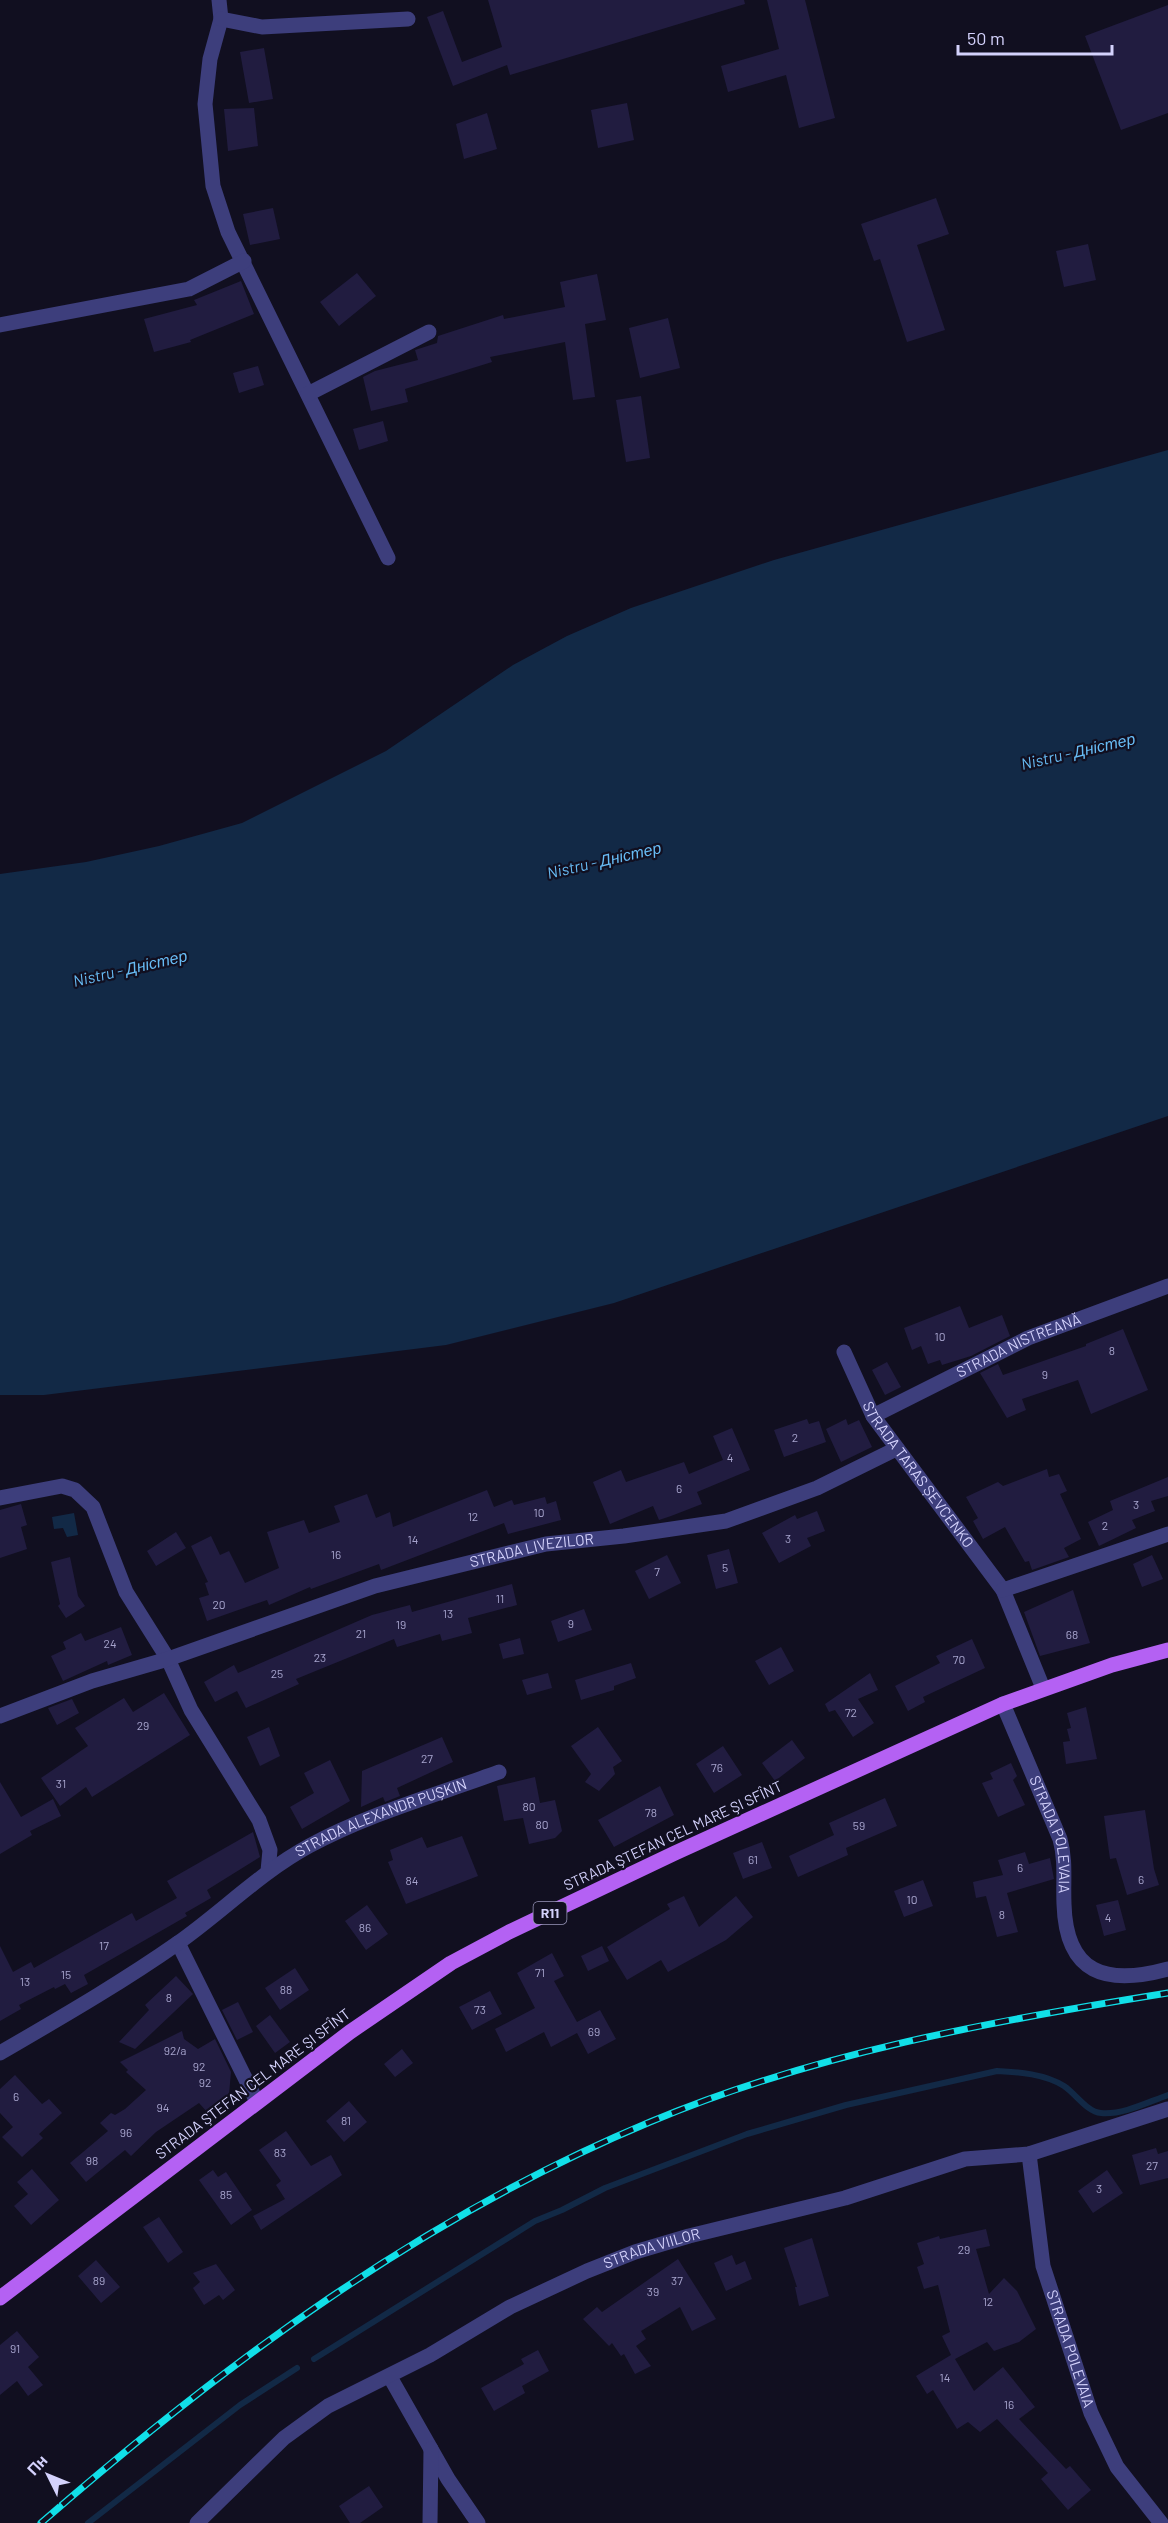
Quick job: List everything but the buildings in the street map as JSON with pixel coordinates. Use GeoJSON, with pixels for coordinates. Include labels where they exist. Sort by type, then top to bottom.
{"type":"FeatureCollection","features":[{"type":"Feature","properties":{"kind":"main road","name":"STRADA ŞTEFAN CEL MARE ŞI SFÎNT"},"geometry":{"type":"LineString","coordinates":[[0,2298],[257,2102],[407,1992],[451,1964],[509,1932],[675,1853],[1003,1704],[1043,1688],[1168,1650]]}},
{"type":"Feature","properties":{"kind":"street"},"geometry":{"type":"LineString","coordinates":[[219,0],[221,19],[210,59],[206,115],[213,186],[228,231],[388,558]]}},
{"type":"Feature","properties":{"kind":"street"},"geometry":{"type":"LineString","coordinates":[[221,19],[262,27],[408,19]]}},
{"type":"Feature","properties":{"kind":"street"},"geometry":{"type":"LineString","coordinates":[[0,325],[189,289],[244,261]]}},
{"type":"Feature","properties":{"kind":"street"},"geometry":{"type":"LineString","coordinates":[[308,394],[429,332]]}},
{"type":"Feature","properties":{"kind":"street","name":"STRADA NISTREANĂ"},"geometry":{"type":"LineString","coordinates":[[873,1416],[1028,1338],[1168,1286]]}},
{"type":"Feature","properties":{"kind":"street","name":"STRADA TARAS ȘEVCENKO"},"geometry":{"type":"LineString","coordinates":[[844,1352],[873,1416],[1003,1590],[1043,1688]]}},
{"type":"Feature","properties":{"kind":"street","name":"STRADA LIVEZILOR"},"geometry":{"type":"LineString","coordinates":[[0,1716],[92,1681],[168,1659],[375,1586],[546,1544],[624,1536],[726,1521],[817,1488],[896,1449]]}},
{"type":"Feature","properties":{"kind":"street"},"geometry":{"type":"LineString","coordinates":[[0,1498],[47,1487],[62,1486],[75,1490],[93,1507],[126,1592],[168,1659],[191,1710],[259,1820],[270,1850],[267,1871]]}},
{"type":"Feature","properties":{"kind":"street"},"geometry":{"type":"LineString","coordinates":[[1003,1590],[1168,1534]]}},
{"type":"Feature","properties":{"kind":"street","name":"STRADA POLEVAIA"},"geometry":{"type":"LineString","coordinates":[[1003,1704],[1060,1839],[1064,1855],[1065,1923],[1072,1947],[1084,1965],[1100,1973],[1130,1976],[1168,1969]]}},
{"type":"Feature","properties":{"kind":"street","name":"STRADA ALEXANDR PUȘKIN"},"geometry":{"type":"LineString","coordinates":[[0,2053],[67,2014],[178,1943],[267,1871],[310,1845],[390,1811],[499,1772]]}},
{"type":"Feature","properties":{"kind":"street"},"geometry":{"type":"LineString","coordinates":[[178,1943],[257,2102]]}},
{"type":"Feature","properties":{"kind":"street","name":"STRADA VIILOR"},"geometry":{"type":"LineString","coordinates":[[197,2523],[284,2438],[328,2406],[359,2388],[390,2377],[510,2307],[635,2252],[845,2198],[965,2159],[1029,2154],[1168,2109]]}},
{"type":"Feature","properties":{"kind":"street","name":"STRADA POLEVAIA"},"geometry":{"type":"LineString","coordinates":[[1029,2154],[1043,2266],[1084,2395],[1098,2430],[1117,2467],[1161,2523]]}},
{"type":"Feature","properties":{"kind":"street"},"geometry":{"type":"LineString","coordinates":[[390,2377],[431,2449],[478,2523]]}},
{"type":"Feature","properties":{"kind":"street"},"geometry":{"type":"LineString","coordinates":[[430,2523],[431,2449]]}},
{"type":"Feature","properties":{"kind":"water","name":"Nistru - Дністер"},"geometry":{"type":"Polygon","coordinates":[[[1168,450],[1168,1116],[614,1303],[446,1345],[44,1395],[0,1395],[0,874],[86,862],[159,846],[242,823],[386,751],[513,665],[567,636],[631,608],[774,560],[1168,450]]]}},
{"type":"Feature","properties":{"kind":"water"},"geometry":{"type":"Polygon","coordinates":[[[74,1513],[78,1535],[67,1537],[63,1528],[54,1529],[52,1517],[74,1513]]]}},
{"type":"Feature","properties":{"kind":"waterway"},"geometry":{"type":"LineString","coordinates":[[314,2359],[535,2221],[605,2188],[747,2134],[846,2105],[997,2071],[1040,2076],[1057,2082],[1086,2106],[1101,2113],[1127,2110],[1168,2095]]}},
{"type":"Feature","properties":{"kind":"waterway"},"geometry":{"type":"LineString","coordinates":[[88,2523],[240,2405],[297,2368]]}},
{"type":"Feature","properties":{"kind":"railway"},"geometry":{"type":"LineString","coordinates":[[41,2523],[182,2406],[330,2298],[407,2248],[485,2202],[566,2160],[650,2122],[712,2098],[840,2058],[970,2028],[1168,1993]]}}]}
